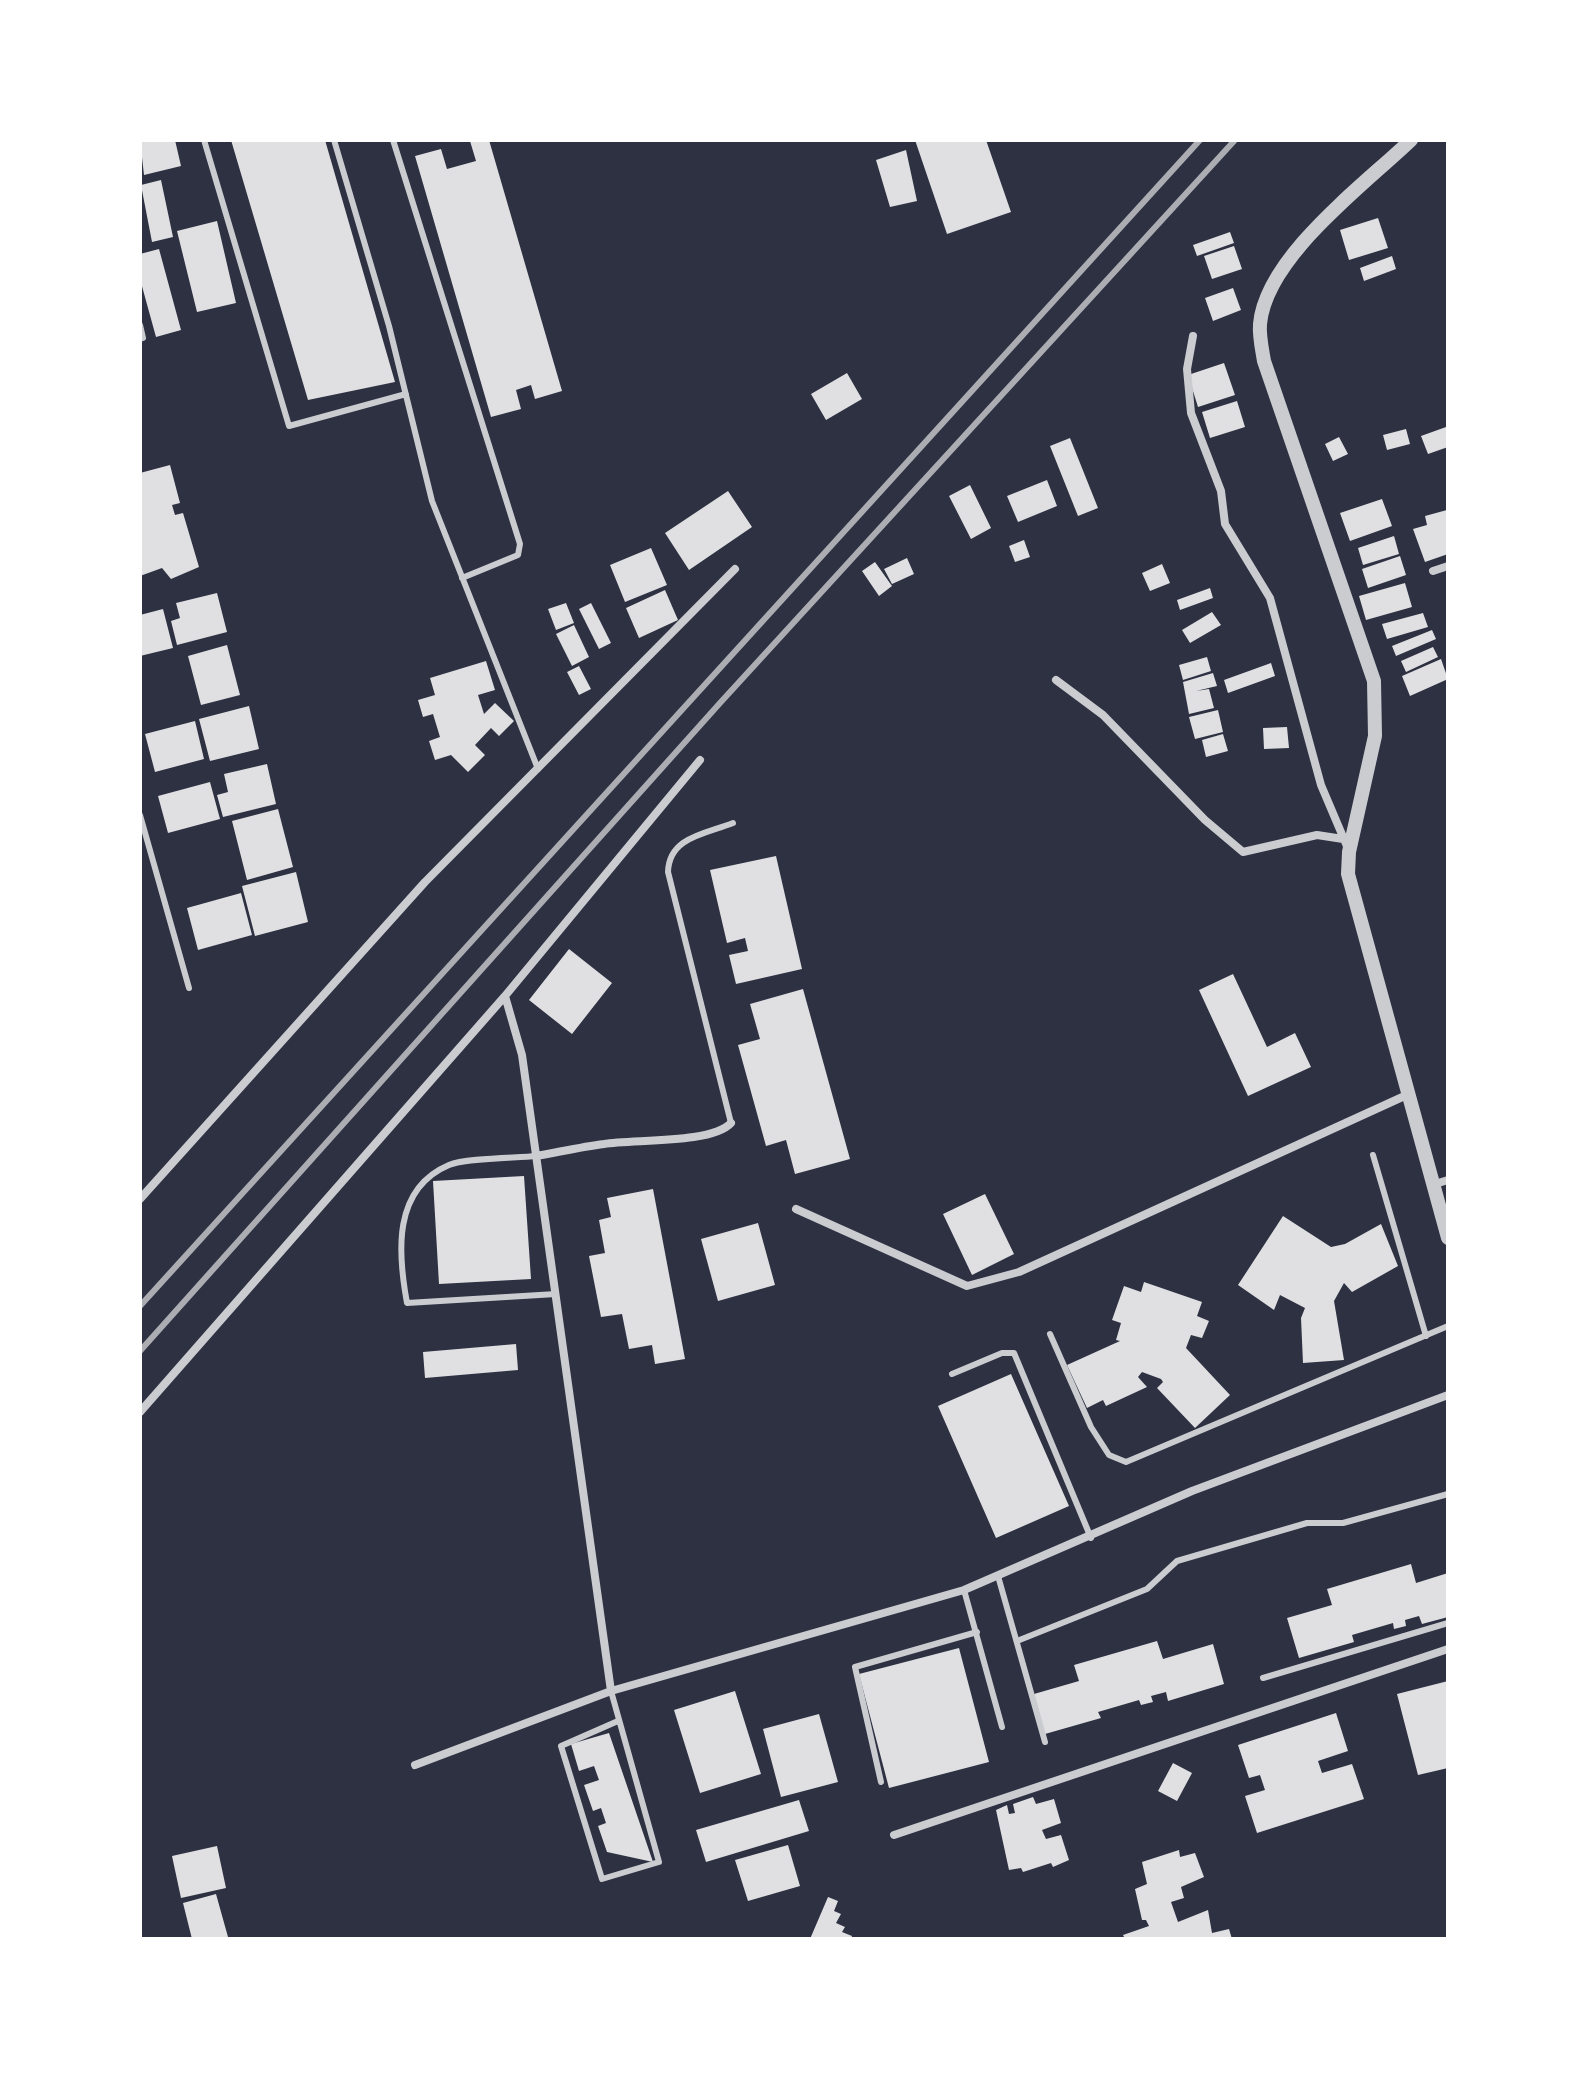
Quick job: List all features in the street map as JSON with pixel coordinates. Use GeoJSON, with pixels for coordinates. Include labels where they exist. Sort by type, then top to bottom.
{"type":"FeatureCollection","features":[{"type":"Feature","properties":{"kind":"street"},"geometry":{"type":"LineString","coordinates":[[1346,845],[1375,736],[1374,681],[1264,361],[1260,324],[1271,284],[1294,251],[1411,140]]}},
{"type":"Feature","properties":{"kind":"street"},"geometry":{"type":"LineString","coordinates":[[1193,336],[1187,369],[1191,413],[1221,491],[1225,524],[1270,598],[1321,785],[1346,845],[1348,874],[1409,1094],[1442,1182],[1448,1238]]}},
{"type":"Feature","properties":{"kind":"street"},"geometry":{"type":"LineString","coordinates":[[1433,571],[1448,566]]}},
{"type":"Feature","properties":{"kind":"street"},"geometry":{"type":"LineString","coordinates":[[140,1199],[425,882],[735,569]]}},
{"type":"Feature","properties":{"kind":"street"},"geometry":{"type":"LineString","coordinates":[[1056,680],[1103,715],[1205,820],[1243,852],[1317,835],[1346,845]]}},
{"type":"Feature","properties":{"kind":"street"},"geometry":{"type":"LineString","coordinates":[[140,1412],[505,996],[700,760]]}},
{"type":"Feature","properties":{"kind":"street"},"geometry":{"type":"LineString","coordinates":[[505,996],[522,1055],[611,1691]]}},
{"type":"Feature","properties":{"kind":"street"},"geometry":{"type":"LineString","coordinates":[[796,1209],[967,1286],[979,1285],[1019,1272],[1409,1094]]}},
{"type":"Feature","properties":{"kind":"street"},"geometry":{"type":"LineString","coordinates":[[536,1156],[606,1143],[689,1137],[723,1129],[731,1123]]}},
{"type":"Feature","properties":{"kind":"street"},"geometry":{"type":"LineString","coordinates":[[415,1765],[611,1691],[964,1590],[1091,1538],[1192,1491],[1448,1395]]}},
{"type":"Feature","properties":{"kind":"street"},"geometry":{"type":"LineString","coordinates":[[894,1835],[1448,1649]]}},
{"type":"Feature","properties":{"kind":"lane"},"geometry":{"type":"LineString","coordinates":[[204,140],[289,426],[406,394]]}},
{"type":"Feature","properties":{"kind":"lane"},"geometry":{"type":"LineString","coordinates":[[334,140],[406,394],[432,501],[538,769]]}},
{"type":"Feature","properties":{"kind":"lane"},"geometry":{"type":"LineString","coordinates":[[393,140],[520,544],[518,555],[462,578]]}},
{"type":"Feature","properties":{"kind":"lane"},"geometry":{"type":"LineString","coordinates":[[140,325],[143,338],[140,339]]}},
{"type":"Feature","properties":{"kind":"lane"},"geometry":{"type":"LineString","coordinates":[[140,815],[189,988]]}},
{"type":"Feature","properties":{"kind":"lane"},"geometry":{"type":"LineString","coordinates":[[731,1123],[668,864],[669,856],[679,843],[733,823]]}},
{"type":"Feature","properties":{"kind":"lane"},"geometry":{"type":"LineString","coordinates":[[1373,1155],[1426,1336]]}},
{"type":"Feature","properties":{"kind":"lane"},"geometry":{"type":"LineString","coordinates":[[536,1156],[449,1165],[425,1183],[407,1208],[399,1237],[401,1271],[407,1303],[556,1294]]}},
{"type":"Feature","properties":{"kind":"lane"},"geometry":{"type":"LineString","coordinates":[[1050,1334],[1091,1427],[1109,1455],[1126,1462],[1448,1326]]}},
{"type":"Feature","properties":{"kind":"lane"},"geometry":{"type":"LineString","coordinates":[[952,1374],[1002,1353],[1014,1353],[1091,1538]]}},
{"type":"Feature","properties":{"kind":"lane"},"geometry":{"type":"LineString","coordinates":[[1017,1641],[1147,1589],[1177,1561],[1307,1523],[1343,1523],[1448,1494]]}},
{"type":"Feature","properties":{"kind":"lane"},"geometry":{"type":"LineString","coordinates":[[998,1576],[1045,1742]]}},
{"type":"Feature","properties":{"kind":"lane"},"geometry":{"type":"LineString","coordinates":[[964,1590],[1002,1727]]}},
{"type":"Feature","properties":{"kind":"lane"},"geometry":{"type":"LineString","coordinates":[[1263,1678],[1448,1623]]}},
{"type":"Feature","properties":{"kind":"lane"},"geometry":{"type":"LineString","coordinates":[[881,1782],[855,1667],[977,1632]]}},
{"type":"Feature","properties":{"kind":"lane"},"geometry":{"type":"LineString","coordinates":[[611,1691],[659,1862],[602,1879],[561,1746],[618,1721]]}},
{"type":"Feature","properties":{"kind":"building"},"geometry":{"type":"Polygon","coordinates":[[[140,140],[175,140],[181,166],[144,175],[140,140]]]}},
{"type":"Feature","properties":{"kind":"building"},"geometry":{"type":"Polygon","coordinates":[[[231,140],[325,140],[395,382],[308,400],[231,140]]]}},
{"type":"Feature","properties":{"kind":"building"},"geometry":{"type":"Polygon","coordinates":[[[489,140],[562,391],[535,399],[531,385],[516,390],[521,409],[491,417],[415,156],[441,149],[447,169],[476,161],[470,141],[489,140]]]}},
{"type":"Feature","properties":{"kind":"building"},"geometry":{"type":"Polygon","coordinates":[[[915,140],[986,140],[1011,212],[947,234],[915,140]]]}},
{"type":"Feature","properties":{"kind":"building"},"geometry":{"type":"Polygon","coordinates":[[[906,150],[917,201],[890,207],[876,160],[906,150]]]}},
{"type":"Feature","properties":{"kind":"building"},"geometry":{"type":"Polygon","coordinates":[[[161,180],[173,237],[152,242],[141,185],[161,180]]]}},
{"type":"Feature","properties":{"kind":"building"},"geometry":{"type":"Polygon","coordinates":[[[1378,218],[1388,248],[1349,260],[1340,230],[1378,218]]]}},
{"type":"Feature","properties":{"kind":"building"},"geometry":{"type":"Polygon","coordinates":[[[217,221],[236,303],[197,312],[177,231],[217,221]]]}},
{"type":"Feature","properties":{"kind":"building"},"geometry":{"type":"Polygon","coordinates":[[[1230,232],[1234,243],[1197,256],[1193,245],[1230,232]]]}},
{"type":"Feature","properties":{"kind":"building"},"geometry":{"type":"Polygon","coordinates":[[[1234,246],[1242,269],[1212,279],[1204,256],[1234,246]]]}},
{"type":"Feature","properties":{"kind":"building"},"geometry":{"type":"Polygon","coordinates":[[[159,249],[181,330],[156,337],[140,279],[140,254],[159,249]]]}},
{"type":"Feature","properties":{"kind":"building"},"geometry":{"type":"Polygon","coordinates":[[[1392,256],[1396,269],[1364,281],[1360,268],[1392,256]]]}},
{"type":"Feature","properties":{"kind":"building"},"geometry":{"type":"Polygon","coordinates":[[[1233,288],[1241,310],[1213,321],[1205,298],[1233,288]]]}},
{"type":"Feature","properties":{"kind":"building"},"geometry":{"type":"Polygon","coordinates":[[[1224,363],[1235,395],[1198,407],[1188,375],[1224,363]]]}},
{"type":"Feature","properties":{"kind":"building"},"geometry":{"type":"Polygon","coordinates":[[[847,373],[862,399],[826,420],[811,394],[847,373]]]}},
{"type":"Feature","properties":{"kind":"building"},"geometry":{"type":"Polygon","coordinates":[[[1237,401],[1245,427],[1210,438],[1202,412],[1237,401]]]}},
{"type":"Feature","properties":{"kind":"building"},"geometry":{"type":"Polygon","coordinates":[[[1446,427],[1448,447],[1428,454],[1421,436],[1446,427]]]}},
{"type":"Feature","properties":{"kind":"building"},"geometry":{"type":"Polygon","coordinates":[[[1406,429],[1410,444],[1387,450],[1383,435],[1406,429]]]}},
{"type":"Feature","properties":{"kind":"building"},"geometry":{"type":"Polygon","coordinates":[[[1339,437],[1348,454],[1333,461],[1325,444],[1339,437]]]}},
{"type":"Feature","properties":{"kind":"building"},"geometry":{"type":"Polygon","coordinates":[[[1070,438],[1098,508],[1078,516],[1050,446],[1070,438]]]}},
{"type":"Feature","properties":{"kind":"building"},"geometry":{"type":"Polygon","coordinates":[[[170,465],[180,503],[172,505],[175,515],[183,513],[199,567],[171,579],[162,568],[140,576],[140,473],[170,465]]]}},
{"type":"Feature","properties":{"kind":"building"},"geometry":{"type":"Polygon","coordinates":[[[1047,480],[1057,506],[1018,522],[1007,496],[1047,480]]]}},
{"type":"Feature","properties":{"kind":"building"},"geometry":{"type":"Polygon","coordinates":[[[970,485],[991,528],[971,539],[949,496],[970,485]]]}},
{"type":"Feature","properties":{"kind":"building"},"geometry":{"type":"Polygon","coordinates":[[[728,491],[752,527],[689,570],[665,533],[728,491]]]}},
{"type":"Feature","properties":{"kind":"building"},"geometry":{"type":"Polygon","coordinates":[[[1382,499],[1392,526],[1350,541],[1340,513],[1382,499]]]}},
{"type":"Feature","properties":{"kind":"building"},"geometry":{"type":"Polygon","coordinates":[[[1447,510],[1448,554],[1425,562],[1413,529],[1427,525],[1425,516],[1447,510]]]}},
{"type":"Feature","properties":{"kind":"building"},"geometry":{"type":"Polygon","coordinates":[[[1394,536],[1399,554],[1363,565],[1358,548],[1394,536]]]}},
{"type":"Feature","properties":{"kind":"building"},"geometry":{"type":"Polygon","coordinates":[[[1024,540],[1030,557],[1015,562],[1009,546],[1024,540]]]}},
{"type":"Feature","properties":{"kind":"building"},"geometry":{"type":"Polygon","coordinates":[[[651,548],[667,585],[625,602],[610,565],[651,548]]]}},
{"type":"Feature","properties":{"kind":"building"},"geometry":{"type":"Polygon","coordinates":[[[1400,556],[1406,575],[1368,588],[1362,569],[1400,556]]]}},
{"type":"Feature","properties":{"kind":"building"},"geometry":{"type":"Polygon","coordinates":[[[907,558],[914,574],[892,584],[884,569],[907,558]]]}},
{"type":"Feature","properties":{"kind":"building"},"geometry":{"type":"Polygon","coordinates":[[[875,562],[892,586],[879,596],[862,571],[875,562]]]}},
{"type":"Feature","properties":{"kind":"building"},"geometry":{"type":"Polygon","coordinates":[[[1162,564],[1170,583],[1150,591],[1142,573],[1162,564]]]}},
{"type":"Feature","properties":{"kind":"building"},"geometry":{"type":"Polygon","coordinates":[[[1405,583],[1412,607],[1366,620],[1359,596],[1405,583]]]}},
{"type":"Feature","properties":{"kind":"building"},"geometry":{"type":"Polygon","coordinates":[[[1210,588],[1213,598],[1180,610],[1177,600],[1210,588]]]}},
{"type":"Feature","properties":{"kind":"building"},"geometry":{"type":"Polygon","coordinates":[[[665,590],[678,620],[639,638],[626,608],[665,590]]]}},
{"type":"Feature","properties":{"kind":"building"},"geometry":{"type":"Polygon","coordinates":[[[217,593],[227,632],[177,645],[171,621],[180,618],[176,603],[217,593]]]}},
{"type":"Feature","properties":{"kind":"building"},"geometry":{"type":"Polygon","coordinates":[[[566,603],[574,623],[556,630],[548,609],[566,603]]]}},
{"type":"Feature","properties":{"kind":"building"},"geometry":{"type":"Polygon","coordinates":[[[591,603],[611,643],[599,649],[579,609],[591,603]]]}},
{"type":"Feature","properties":{"kind":"building"},"geometry":{"type":"Polygon","coordinates":[[[163,609],[173,648],[140,656],[140,615],[163,609]]]}},
{"type":"Feature","properties":{"kind":"building"},"geometry":{"type":"Polygon","coordinates":[[[1212,612],[1221,625],[1190,643],[1182,630],[1212,612]]]}},
{"type":"Feature","properties":{"kind":"building"},"geometry":{"type":"Polygon","coordinates":[[[1423,613],[1428,627],[1387,639],[1382,624],[1423,613]]]}},
{"type":"Feature","properties":{"kind":"building"},"geometry":{"type":"Polygon","coordinates":[[[574,625],[589,657],[572,666],[556,634],[574,625]]]}},
{"type":"Feature","properties":{"kind":"building"},"geometry":{"type":"Polygon","coordinates":[[[1432,630],[1436,639],[1396,656],[1392,646],[1432,630]]]}},
{"type":"Feature","properties":{"kind":"building"},"geometry":{"type":"Polygon","coordinates":[[[227,645],[240,695],[201,705],[188,656],[227,645]]]}},
{"type":"Feature","properties":{"kind":"building"},"geometry":{"type":"Polygon","coordinates":[[[1433,647],[1438,657],[1406,672],[1401,661],[1433,647]]]}},
{"type":"Feature","properties":{"kind":"building"},"geometry":{"type":"Polygon","coordinates":[[[1207,657],[1211,671],[1183,680],[1179,665],[1207,657]]]}},
{"type":"Feature","properties":{"kind":"building"},"geometry":{"type":"Polygon","coordinates":[[[1441,659],[1448,679],[1410,696],[1402,676],[1441,659]]]}},
{"type":"Feature","properties":{"kind":"building"},"geometry":{"type":"Polygon","coordinates":[[[486,661],[495,690],[478,695],[484,714],[495,703],[514,721],[499,736],[491,728],[475,745],[485,755],[468,772],[451,755],[435,760],[429,741],[440,737],[433,714],[423,717],[418,700],[435,695],[430,678],[486,661]]]}},
{"type":"Feature","properties":{"kind":"building"},"geometry":{"type":"Polygon","coordinates":[[[1271,663],[1275,676],[1228,693],[1224,680],[1271,663]]]}},
{"type":"Feature","properties":{"kind":"building"},"geometry":{"type":"Polygon","coordinates":[[[579,666],[591,689],[579,695],[567,672],[579,666]]]}},
{"type":"Feature","properties":{"kind":"building"},"geometry":{"type":"Polygon","coordinates":[[[1213,673],[1217,686],[1196,691],[1209,689],[1214,708],[1189,714],[1183,682],[1213,673]]]}},
{"type":"Feature","properties":{"kind":"building"},"geometry":{"type":"Polygon","coordinates":[[[249,706],[259,749],[210,761],[199,719],[249,706]]]}},
{"type":"Feature","properties":{"kind":"building"},"geometry":{"type":"Polygon","coordinates":[[[1218,710],[1223,732],[1195,739],[1189,717],[1218,710]]]}},
{"type":"Feature","properties":{"kind":"building"},"geometry":{"type":"Polygon","coordinates":[[[195,721],[204,759],[155,772],[145,734],[195,721]]]}},
{"type":"Feature","properties":{"kind":"building"},"geometry":{"type":"Polygon","coordinates":[[[1287,727],[1289,748],[1264,749],[1263,728],[1287,727]]]}},
{"type":"Feature","properties":{"kind":"building"},"geometry":{"type":"Polygon","coordinates":[[[1223,734],[1228,751],[1206,757],[1202,740],[1223,734]]]}},
{"type":"Feature","properties":{"kind":"building"},"geometry":{"type":"Polygon","coordinates":[[[267,764],[276,804],[223,817],[217,795],[228,792],[224,774],[267,764]]]}},
{"type":"Feature","properties":{"kind":"building"},"geometry":{"type":"Polygon","coordinates":[[[210,782],[220,819],[168,833],[158,796],[210,782]]]}},
{"type":"Feature","properties":{"kind":"building"},"geometry":{"type":"Polygon","coordinates":[[[278,809],[293,867],[247,880],[232,821],[278,809]]]}},
{"type":"Feature","properties":{"kind":"building"},"geometry":{"type":"Polygon","coordinates":[[[776,856],[802,969],[736,984],[729,955],[748,951],[745,938],[727,943],[710,870],[776,856]]]}},
{"type":"Feature","properties":{"kind":"building"},"geometry":{"type":"Polygon","coordinates":[[[296,872],[308,922],[255,936],[242,886],[296,872]]]}},
{"type":"Feature","properties":{"kind":"building"},"geometry":{"type":"Polygon","coordinates":[[[241,893],[252,935],[198,950],[187,908],[241,893]]]}},
{"type":"Feature","properties":{"kind":"building"},"geometry":{"type":"Polygon","coordinates":[[[569,949],[612,983],[572,1034],[529,1000],[569,949]]]}},
{"type":"Feature","properties":{"kind":"building"},"geometry":{"type":"Polygon","coordinates":[[[1233,974],[1267,1047],[1295,1033],[1311,1067],[1248,1096],[1199,990],[1233,974]]]}},
{"type":"Feature","properties":{"kind":"building"},"geometry":{"type":"Polygon","coordinates":[[[803,989],[850,1159],[795,1174],[786,1140],[766,1146],[738,1045],[760,1039],[750,1004],[803,989]]]}},
{"type":"Feature","properties":{"kind":"building"},"geometry":{"type":"Polygon","coordinates":[[[524,1176],[531,1279],[439,1284],[433,1181],[524,1176]]]}},
{"type":"Feature","properties":{"kind":"building"},"geometry":{"type":"Polygon","coordinates":[[[653,1189],[685,1359],[655,1364],[652,1345],[629,1349],[622,1314],[601,1317],[589,1256],[605,1253],[599,1220],[611,1217],[607,1198],[653,1189]]]}},
{"type":"Feature","properties":{"kind":"building"},"geometry":{"type":"Polygon","coordinates":[[[985,1194],[1014,1254],[972,1275],[943,1214],[985,1194]]]}},
{"type":"Feature","properties":{"kind":"building"},"geometry":{"type":"Polygon","coordinates":[[[1283,1216],[1331,1247],[1345,1244],[1381,1224],[1398,1266],[1352,1292],[1344,1283],[1334,1301],[1344,1360],[1303,1363],[1301,1318],[1305,1308],[1280,1295],[1274,1310],[1238,1285],[1283,1216]]]}},
{"type":"Feature","properties":{"kind":"building"},"geometry":{"type":"Polygon","coordinates":[[[758,1223],[775,1285],[718,1301],[701,1239],[758,1223]]]}},
{"type":"Feature","properties":{"kind":"building"},"geometry":{"type":"Polygon","coordinates":[[[1144,1282],[1202,1302],[1197,1316],[1209,1321],[1202,1338],[1191,1335],[1186,1348],[1230,1395],[1195,1428],[1157,1388],[1163,1382],[1161,1379],[1142,1372],[1138,1377],[1147,1387],[1106,1406],[1103,1400],[1087,1408],[1067,1365],[1120,1341],[1116,1340],[1121,1323],[1112,1320],[1124,1286],[1141,1292],[1144,1282]]]}},
{"type":"Feature","properties":{"kind":"building"},"geometry":{"type":"Polygon","coordinates":[[[516,1344],[518,1370],[425,1378],[423,1352],[516,1344]]]}},
{"type":"Feature","properties":{"kind":"building"},"geometry":{"type":"Polygon","coordinates":[[[1011,1374],[1069,1506],[996,1538],[938,1406],[1011,1374]]]}},
{"type":"Feature","properties":{"kind":"building"},"geometry":{"type":"Polygon","coordinates":[[[1411,1564],[1416,1583],[1448,1573],[1448,1617],[1422,1624],[1419,1616],[1405,1620],[1406,1626],[1394,1629],[1393,1623],[1352,1635],[1354,1642],[1299,1658],[1287,1618],[1332,1605],[1327,1589],[1411,1564]]]}},
{"type":"Feature","properties":{"kind":"building"},"geometry":{"type":"Polygon","coordinates":[[[1157,1641],[1163,1659],[1213,1644],[1224,1684],[1168,1701],[1166,1692],[1151,1696],[1153,1702],[1141,1705],[1139,1700],[1098,1712],[1101,1718],[1045,1734],[1034,1694],[1079,1681],[1074,1665],[1157,1641]]]}},
{"type":"Feature","properties":{"kind":"building"},"geometry":{"type":"Polygon","coordinates":[[[959,1648],[989,1762],[889,1788],[859,1674],[959,1648]]]}},
{"type":"Feature","properties":{"kind":"building"},"geometry":{"type":"Polygon","coordinates":[[[1448,1681],[1448,1768],[1418,1775],[1397,1694],[1448,1681]]]}},
{"type":"Feature","properties":{"kind":"building"},"geometry":{"type":"Polygon","coordinates":[[[735,1691],[761,1774],[700,1793],[674,1710],[735,1691]]]}},
{"type":"Feature","properties":{"kind":"building"},"geometry":{"type":"Polygon","coordinates":[[[1336,1713],[1348,1751],[1318,1761],[1322,1773],[1352,1764],[1364,1799],[1257,1833],[1245,1796],[1265,1790],[1260,1775],[1249,1778],[1238,1745],[1336,1713]]]}},
{"type":"Feature","properties":{"kind":"building"},"geometry":{"type":"Polygon","coordinates":[[[819,1714],[838,1782],[781,1797],[763,1729],[819,1714]]]}},
{"type":"Feature","properties":{"kind":"building"},"geometry":{"type":"Polygon","coordinates":[[[609,1733],[653,1862],[607,1852],[598,1826],[606,1823],[601,1808],[593,1811],[584,1785],[599,1780],[594,1766],[579,1771],[571,1744],[609,1733]]]}},
{"type":"Feature","properties":{"kind":"building"},"geometry":{"type":"Polygon","coordinates":[[[1173,1763],[1192,1773],[1177,1801],[1158,1791],[1173,1763]]]}},
{"type":"Feature","properties":{"kind":"building"},"geometry":{"type":"Polygon","coordinates":[[[1033,1797],[1036,1804],[1054,1799],[1061,1823],[1042,1830],[1046,1839],[1061,1835],[1069,1860],[1053,1867],[1051,1863],[1023,1872],[1021,1868],[1009,1870],[996,1810],[1007,1805],[1009,1814],[1015,1813],[1013,1804],[1033,1797]]]}},
{"type":"Feature","properties":{"kind":"building"},"geometry":{"type":"Polygon","coordinates":[[[799,1800],[809,1831],[706,1862],[696,1830],[799,1800]]]}},
{"type":"Feature","properties":{"kind":"building"},"geometry":{"type":"Polygon","coordinates":[[[788,1845],[800,1886],[748,1901],[735,1860],[788,1845]]]}},
{"type":"Feature","properties":{"kind":"building"},"geometry":{"type":"Polygon","coordinates":[[[217,1846],[226,1888],[181,1898],[172,1856],[217,1846]]]}},
{"type":"Feature","properties":{"kind":"building"},"geometry":{"type":"Polygon","coordinates":[[[1179,1850],[1180,1857],[1195,1853],[1204,1877],[1181,1887],[1184,1898],[1171,1902],[1178,1922],[1208,1910],[1212,1933],[1229,1929],[1232,1939],[1125,1939],[1123,1935],[1149,1926],[1146,1920],[1142,1920],[1135,1889],[1147,1884],[1142,1862],[1179,1850]]]}},
{"type":"Feature","properties":{"kind":"building"},"geometry":{"type":"Polygon","coordinates":[[[216,1894],[228,1937],[192,1939],[183,1903],[216,1894]]]}},
{"type":"Feature","properties":{"kind":"building"},"geometry":{"type":"Polygon","coordinates":[[[828,1897],[838,1901],[834,1911],[841,1914],[836,1923],[845,1927],[842,1932],[852,1936],[851,1939],[810,1939],[828,1897]]]}},
{"type":"Feature","properties":{"kind":"railway"},"geometry":{"type":"LineString","coordinates":[[140,1306],[1200,140]]}},
{"type":"Feature","properties":{"kind":"railway"},"geometry":{"type":"LineString","coordinates":[[140,1351],[720,703],[1235,140]]}}]}
